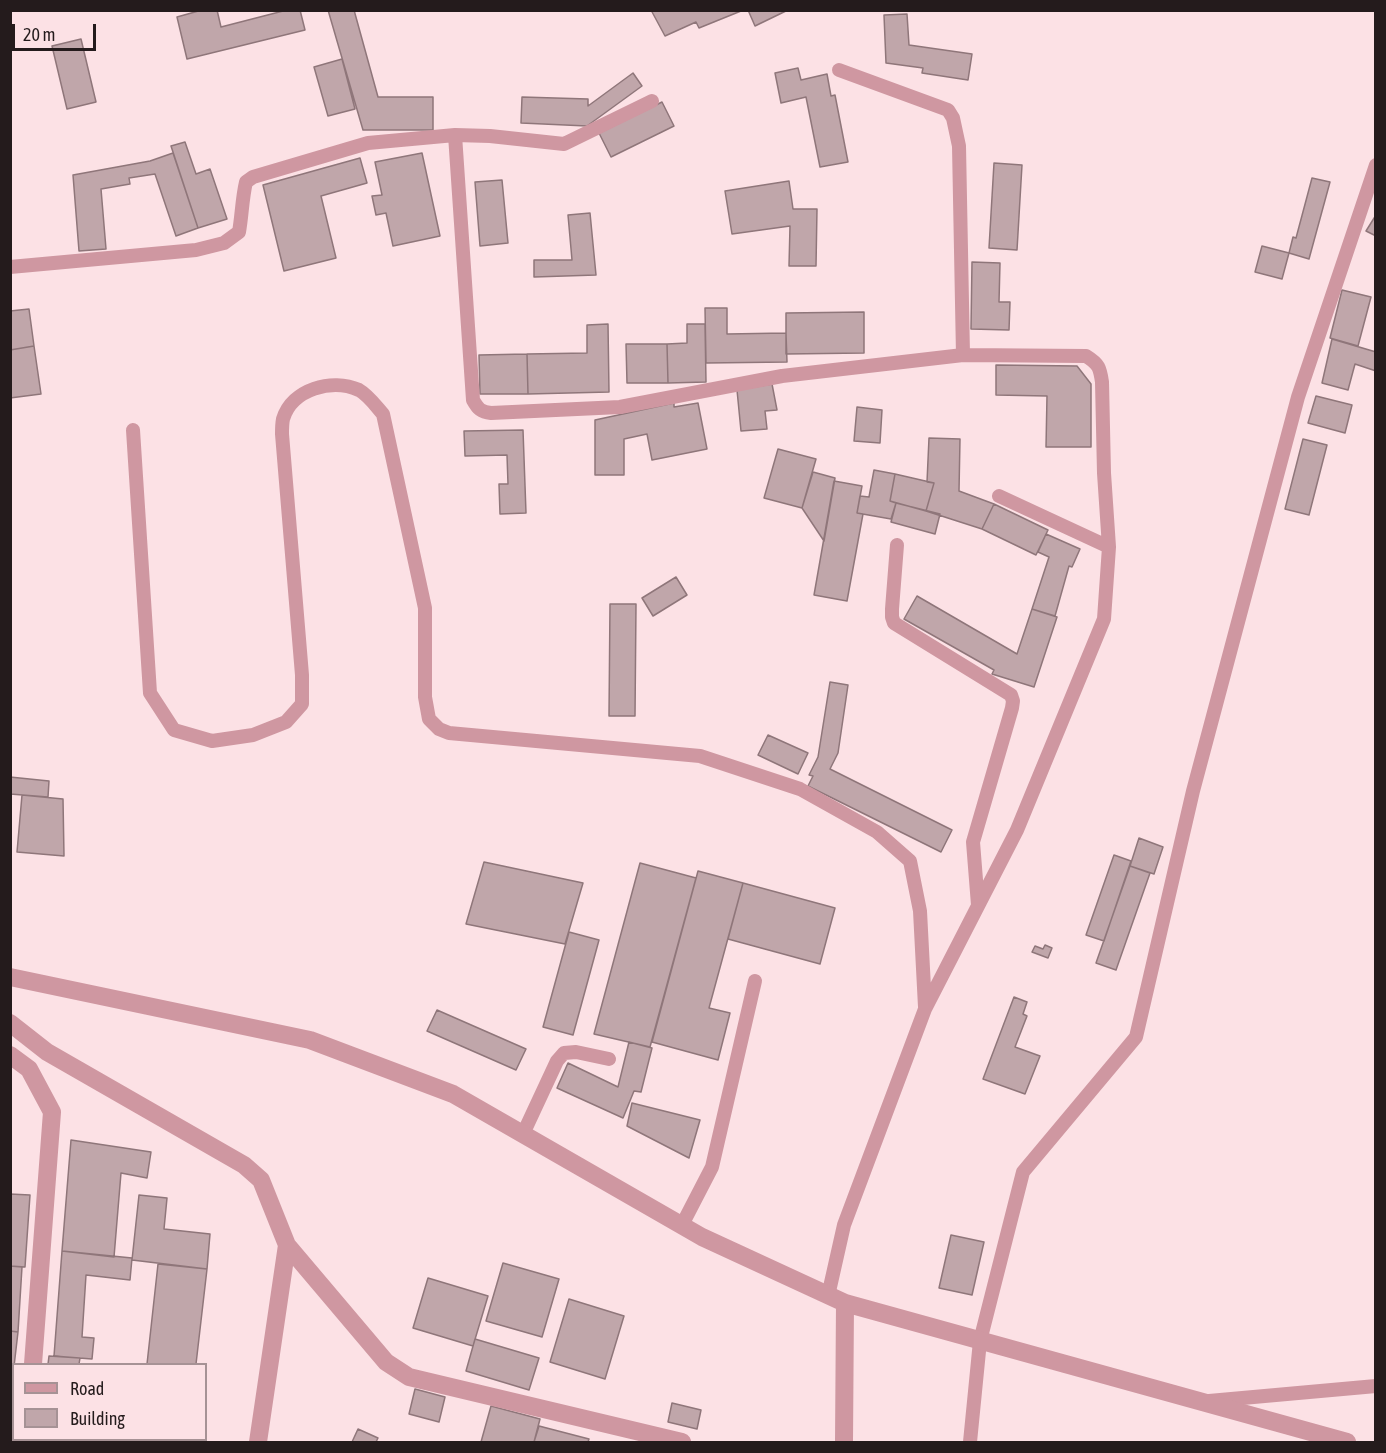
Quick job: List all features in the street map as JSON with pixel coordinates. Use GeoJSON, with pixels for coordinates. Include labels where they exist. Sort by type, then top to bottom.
{"type":"FeatureCollection","features":[{"type":"Feature","properties":{"kind":"street"},"geometry":{"type":"LineString","coordinates":[[10,977],[310,1040],[453,1094],[702,1237],[845,1304],[1347,1443]]}},
{"type":"Feature","properties":{"kind":"street"},"geometry":{"type":"LineString","coordinates":[[10,1023],[47,1052],[244,1165],[261,1180],[287,1245],[386,1362],[410,1377],[682,1443]]}},
{"type":"Feature","properties":{"kind":"street"},"geometry":{"type":"LineString","coordinates":[[10,1055],[29,1069],[52,1112],[33,1363]]}},
{"type":"Feature","properties":{"kind":"street"},"geometry":{"type":"LineString","coordinates":[[258,1443],[287,1245]]}},
{"type":"Feature","properties":{"kind":"street"},"geometry":{"type":"LineString","coordinates":[[844,1443],[845,1304]]}},
{"type":"Feature","properties":{"kind":"lane"},"geometry":{"type":"LineString","coordinates":[[839,70],[948,110],[953,118],[959,146],[963,355]]}},
{"type":"Feature","properties":{"kind":"lane"},"geometry":{"type":"LineString","coordinates":[[10,267],[196,250],[224,243],[239,232],[246,182],[253,177],[368,143],[455,135],[490,136],[564,144],[652,101]]}},
{"type":"Feature","properties":{"kind":"lane"},"geometry":{"type":"LineString","coordinates":[[455,135],[473,400],[482,412],[620,407],[782,376],[963,355],[1086,356],[1100,368],[1109,547],[1104,619],[1017,830],[925,1010],[844,1226],[828,1296]]}},
{"type":"Feature","properties":{"kind":"lane"},"geometry":{"type":"LineString","coordinates":[[970,1443],[980,1341],[1023,1173],[1136,1037],[1193,791],[1298,397],[1376,165]]}},
{"type":"Feature","properties":{"kind":"lane"},"geometry":{"type":"LineString","coordinates":[[134,430],[150,693],[174,730],[212,741],[254,735],[286,722],[302,704],[302,675],[282,434],[284,419],[292,403],[308,391],[327,385],[346,386],[362,391],[383,414],[425,608],[425,697],[429,719],[439,729],[449,733],[700,756],[800,789],[877,832],[910,861],[920,911],[925,1010]]}},
{"type":"Feature","properties":{"kind":"lane"},"geometry":{"type":"LineString","coordinates":[[999,496],[1109,547]]}},
{"type":"Feature","properties":{"kind":"lane"},"geometry":{"type":"LineString","coordinates":[[897,545],[892,609],[894,623],[1011,695],[1013,701],[973,842],[978,907]]}},
{"type":"Feature","properties":{"kind":"lane"},"geometry":{"type":"LineString","coordinates":[[682,1226],[712,1167],[755,981]]}},
{"type":"Feature","properties":{"kind":"lane"},"geometry":{"type":"LineString","coordinates":[[524,1134],[557,1060],[564,1053],[576,1052],[609,1059]]}},
{"type":"Feature","properties":{"kind":"lane"},"geometry":{"type":"LineString","coordinates":[[1201,1402],[1376,1386]]}},
{"type":"Feature","properties":{"kind":"building"},"geometry":{"type":"Polygon","coordinates":[[[202,10],[217,10],[221,27],[287,10],[300,10],[305,30],[187,59],[177,17],[202,10]]]}},
{"type":"Feature","properties":{"kind":"building"},"geometry":{"type":"Polygon","coordinates":[[[328,10],[354,10],[378,97],[433,97],[433,130],[363,130],[328,10]]]}},
{"type":"Feature","properties":{"kind":"building"},"geometry":{"type":"Polygon","coordinates":[[[651,10],[741,11],[699,28],[696,22],[665,36],[651,10]]]}},
{"type":"Feature","properties":{"kind":"building"},"geometry":{"type":"Polygon","coordinates":[[[748,10],[788,10],[755,26],[748,10]]]}},
{"type":"Feature","properties":{"kind":"building"},"geometry":{"type":"Polygon","coordinates":[[[907,14],[909,45],[972,54],[968,80],[922,73],[923,68],[886,63],[884,15],[907,14]]]}},
{"type":"Feature","properties":{"kind":"building"},"geometry":{"type":"Polygon","coordinates":[[[81,39],[96,102],[67,109],[52,46],[81,39]]]}},
{"type":"Feature","properties":{"kind":"building"},"geometry":{"type":"Polygon","coordinates":[[[342,59],[355,109],[328,116],[314,67],[342,59]]]}},
{"type":"Feature","properties":{"kind":"building"},"geometry":{"type":"Polygon","coordinates":[[[798,68],[801,80],[827,74],[831,96],[835,95],[848,162],[820,167],[806,97],[781,103],[775,73],[798,68]]]}},
{"type":"Feature","properties":{"kind":"building"},"geometry":{"type":"Polygon","coordinates":[[[633,73],[642,86],[587,126],[521,123],[522,97],[588,99],[588,106],[633,73]]]}},
{"type":"Feature","properties":{"kind":"building"},"geometry":{"type":"Polygon","coordinates":[[[662,102],[674,126],[611,157],[599,133],[662,102]]]}},
{"type":"Feature","properties":{"kind":"building"},"geometry":{"type":"Polygon","coordinates":[[[185,142],[196,174],[210,169],[227,219],[198,228],[171,146],[185,142]]]}},
{"type":"Feature","properties":{"kind":"building"},"geometry":{"type":"Polygon","coordinates":[[[173,153],[198,228],[176,236],[155,174],[129,178],[130,184],[101,189],[106,249],[79,251],[73,175],[150,161],[173,153]]]}},
{"type":"Feature","properties":{"kind":"building"},"geometry":{"type":"Polygon","coordinates":[[[422,153],[440,236],[393,246],[386,213],[376,215],[372,196],[382,195],[375,162],[422,153]]]}},
{"type":"Feature","properties":{"kind":"building"},"geometry":{"type":"Polygon","coordinates":[[[360,158],[367,183],[321,196],[336,258],[284,271],[263,185],[360,158]]]}},
{"type":"Feature","properties":{"kind":"building"},"geometry":{"type":"Polygon","coordinates":[[[994,163],[1022,165],[1017,250],[989,248],[994,163]]]}},
{"type":"Feature","properties":{"kind":"building"},"geometry":{"type":"Polygon","coordinates":[[[1312,178],[1330,182],[1309,259],[1289,253],[1293,237],[1296,238],[1312,178]]]}},
{"type":"Feature","properties":{"kind":"building"},"geometry":{"type":"Polygon","coordinates":[[[502,180],[508,243],[480,246],[475,182],[502,180]]]}},
{"type":"Feature","properties":{"kind":"building"},"geometry":{"type":"Polygon","coordinates":[[[789,181],[793,209],[817,209],[816,266],[789,266],[790,226],[732,234],[725,191],[789,181]]]}},
{"type":"Feature","properties":{"kind":"building"},"geometry":{"type":"Polygon","coordinates":[[[590,213],[596,275],[534,277],[534,260],[572,260],[568,215],[590,213]]]}},
{"type":"Feature","properties":{"kind":"building"},"geometry":{"type":"Polygon","coordinates":[[[1376,215],[1376,236],[1366,231],[1376,215]]]}},
{"type":"Feature","properties":{"kind":"building"},"geometry":{"type":"Polygon","coordinates":[[[1262,246],[1289,253],[1282,279],[1255,272],[1262,246]]]}},
{"type":"Feature","properties":{"kind":"building"},"geometry":{"type":"Polygon","coordinates":[[[972,262],[1000,263],[999,302],[1010,302],[1009,330],[971,329],[972,262]]]}},
{"type":"Feature","properties":{"kind":"building"},"geometry":{"type":"Polygon","coordinates":[[[1342,290],[1371,297],[1358,346],[1330,338],[1342,290]]]}},
{"type":"Feature","properties":{"kind":"building"},"geometry":{"type":"Polygon","coordinates":[[[705,308],[727,308],[727,334],[786,333],[787,362],[706,363],[705,308]]]}},
{"type":"Feature","properties":{"kind":"building"},"geometry":{"type":"Polygon","coordinates":[[[29,309],[34,346],[10,350],[10,311],[29,309]]]}},
{"type":"Feature","properties":{"kind":"building"},"geometry":{"type":"Polygon","coordinates":[[[864,312],[864,353],[786,354],[786,313],[864,312]]]}},
{"type":"Feature","properties":{"kind":"building"},"geometry":{"type":"Polygon","coordinates":[[[608,324],[609,392],[528,394],[527,354],[587,353],[587,325],[608,324]]]}},
{"type":"Feature","properties":{"kind":"building"},"geometry":{"type":"Polygon","coordinates":[[[687,324],[705,324],[706,382],[668,383],[667,344],[687,343],[687,324]]]}},
{"type":"Feature","properties":{"kind":"building"},"geometry":{"type":"Polygon","coordinates":[[[1332,339],[1376,352],[1376,371],[1355,364],[1348,390],[1322,383],[1332,339]]]}},
{"type":"Feature","properties":{"kind":"building"},"geometry":{"type":"Polygon","coordinates":[[[626,344],[667,344],[668,383],[627,383],[626,344]]]}},
{"type":"Feature","properties":{"kind":"building"},"geometry":{"type":"Polygon","coordinates":[[[34,346],[41,394],[10,398],[10,350],[34,346]]]}},
{"type":"Feature","properties":{"kind":"building"},"geometry":{"type":"Polygon","coordinates":[[[527,354],[528,394],[480,394],[479,355],[527,354]]]}},
{"type":"Feature","properties":{"kind":"building"},"geometry":{"type":"Polygon","coordinates":[[[996,365],[1077,366],[1091,384],[1091,447],[1046,447],[1047,396],[996,395],[996,365]]]}},
{"type":"Feature","properties":{"kind":"building"},"geometry":{"type":"Polygon","coordinates":[[[772,384],[777,410],[765,411],[767,429],[741,431],[737,390],[772,384]]]}},
{"type":"Feature","properties":{"kind":"building"},"geometry":{"type":"Polygon","coordinates":[[[1316,396],[1352,405],[1345,433],[1308,423],[1316,396]]]}},
{"type":"Feature","properties":{"kind":"building"},"geometry":{"type":"Polygon","coordinates":[[[674,403],[674,407],[698,403],[707,449],[652,460],[647,434],[624,439],[624,475],[595,475],[595,420],[674,403]]]}},
{"type":"Feature","properties":{"kind":"building"},"geometry":{"type":"Polygon","coordinates":[[[857,407],[882,410],[880,443],[854,441],[857,407]]]}},
{"type":"Feature","properties":{"kind":"building"},"geometry":{"type":"Polygon","coordinates":[[[523,430],[526,513],[500,514],[499,484],[508,484],[507,455],[465,456],[464,431],[523,430]]]}},
{"type":"Feature","properties":{"kind":"building"},"geometry":{"type":"Polygon","coordinates":[[[929,438],[960,439],[959,491],[994,504],[982,529],[926,511],[934,483],[927,482],[929,438]]]}},
{"type":"Feature","properties":{"kind":"building"},"geometry":{"type":"Polygon","coordinates":[[[1303,439],[1327,445],[1309,515],[1285,509],[1303,439]]]}},
{"type":"Feature","properties":{"kind":"building"},"geometry":{"type":"Polygon","coordinates":[[[778,449],[816,459],[802,508],[764,498],[778,449]]]}},
{"type":"Feature","properties":{"kind":"building"},"geometry":{"type":"Polygon","coordinates":[[[874,470],[895,474],[890,501],[896,503],[891,519],[857,513],[860,496],[869,497],[874,470]]]}},
{"type":"Feature","properties":{"kind":"building"},"geometry":{"type":"Polygon","coordinates":[[[813,472],[835,478],[824,541],[802,508],[813,472]]]}},
{"type":"Feature","properties":{"kind":"building"},"geometry":{"type":"Polygon","coordinates":[[[895,474],[934,483],[926,511],[890,501],[895,474]]]}},
{"type":"Feature","properties":{"kind":"building"},"geometry":{"type":"Polygon","coordinates":[[[834,481],[862,486],[857,513],[863,514],[847,601],[814,595],[834,481]]]}},
{"type":"Feature","properties":{"kind":"building"},"geometry":{"type":"Polygon","coordinates":[[[896,503],[940,514],[935,534],[891,522],[896,503]]]}},
{"type":"Feature","properties":{"kind":"building"},"geometry":{"type":"Polygon","coordinates":[[[994,504],[1048,530],[1036,555],[982,529],[994,504]]]}},
{"type":"Feature","properties":{"kind":"building"},"geometry":{"type":"Polygon","coordinates":[[[1046,534],[1080,549],[1072,567],[1069,566],[1055,616],[1032,609],[1049,557],[1038,552],[1046,534]]]}},
{"type":"Feature","properties":{"kind":"building"},"geometry":{"type":"Polygon","coordinates":[[[676,577],[687,595],[653,616],[642,598],[676,577]]]}},
{"type":"Feature","properties":{"kind":"building"},"geometry":{"type":"Polygon","coordinates":[[[917,596],[1017,654],[1032,609],[1057,617],[1034,687],[992,674],[994,670],[904,619],[917,596]]]}},
{"type":"Feature","properties":{"kind":"building"},"geometry":{"type":"Polygon","coordinates":[[[610,604],[636,604],[635,716],[609,716],[610,604]]]}},
{"type":"Feature","properties":{"kind":"building"},"geometry":{"type":"Polygon","coordinates":[[[830,682],[848,685],[838,753],[830,769],[952,830],[941,852],[808,786],[813,776],[809,775],[818,757],[830,682]]]}},
{"type":"Feature","properties":{"kind":"building"},"geometry":{"type":"Polygon","coordinates":[[[768,735],[808,753],[798,774],[758,755],[768,735]]]}},
{"type":"Feature","properties":{"kind":"building"},"geometry":{"type":"Polygon","coordinates":[[[10,777],[49,781],[48,797],[10,794],[10,777]]]}},
{"type":"Feature","properties":{"kind":"building"},"geometry":{"type":"Polygon","coordinates":[[[22,795],[63,799],[64,856],[17,852],[22,795]]]}},
{"type":"Feature","properties":{"kind":"building"},"geometry":{"type":"Polygon","coordinates":[[[1139,838],[1163,847],[1154,874],[1130,866],[1139,838]]]}},
{"type":"Feature","properties":{"kind":"building"},"geometry":{"type":"Polygon","coordinates":[[[1114,855],[1131,861],[1104,941],[1086,935],[1114,855]]]}},
{"type":"Feature","properties":{"kind":"building"},"geometry":{"type":"Polygon","coordinates":[[[484,862],[583,883],[565,944],[466,924],[484,862]]]}},
{"type":"Feature","properties":{"kind":"building"},"geometry":{"type":"Polygon","coordinates":[[[640,863],[696,878],[650,1047],[594,1034],[640,863]]]}},
{"type":"Feature","properties":{"kind":"building"},"geometry":{"type":"Polygon","coordinates":[[[1130,866],[1150,873],[1116,970],[1096,963],[1130,866]]]}},
{"type":"Feature","properties":{"kind":"building"},"geometry":{"type":"Polygon","coordinates":[[[698,871],[743,883],[709,1008],[730,1013],[718,1060],[652,1042],[698,871]]]}},
{"type":"Feature","properties":{"kind":"building"},"geometry":{"type":"Polygon","coordinates":[[[743,883],[835,908],[820,964],[728,939],[743,883]]]}},
{"type":"Feature","properties":{"kind":"building"},"geometry":{"type":"Polygon","coordinates":[[[569,932],[599,940],[573,1035],[543,1027],[569,932]]]}},
{"type":"Feature","properties":{"kind":"building"},"geometry":{"type":"Polygon","coordinates":[[[1045,945],[1052,948],[1048,958],[1032,952],[1035,946],[1043,949],[1045,945]]]}},
{"type":"Feature","properties":{"kind":"building"},"geometry":{"type":"Polygon","coordinates":[[[1014,997],[1027,1002],[1023,1014],[1027,1016],[1015,1047],[1040,1056],[1025,1094],[983,1079],[1014,997]]]}},
{"type":"Feature","properties":{"kind":"building"},"geometry":{"type":"Polygon","coordinates":[[[437,1010],[526,1049],[516,1070],[427,1031],[437,1010]]]}},
{"type":"Feature","properties":{"kind":"building"},"geometry":{"type":"Polygon","coordinates":[[[629,1042],[652,1048],[641,1092],[634,1091],[623,1118],[557,1088],[568,1063],[618,1087],[629,1042]]]}},
{"type":"Feature","properties":{"kind":"building"},"geometry":{"type":"Polygon","coordinates":[[[632,1103],[700,1120],[689,1158],[627,1126],[632,1103]]]}},
{"type":"Feature","properties":{"kind":"building"},"geometry":{"type":"Polygon","coordinates":[[[71,1140],[151,1152],[147,1178],[121,1173],[114,1257],[62,1251],[71,1140]]]}},
{"type":"Feature","properties":{"kind":"building"},"geometry":{"type":"Polygon","coordinates":[[[10,1194],[30,1195],[25,1267],[10,1266],[10,1194]]]}},
{"type":"Feature","properties":{"kind":"building"},"geometry":{"type":"Polygon","coordinates":[[[139,1195],[167,1198],[164,1229],[210,1234],[207,1269],[132,1260],[139,1195]]]}},
{"type":"Feature","properties":{"kind":"building"},"geometry":{"type":"Polygon","coordinates":[[[951,1235],[984,1242],[972,1295],[939,1288],[951,1235]]]}},
{"type":"Feature","properties":{"kind":"building"},"geometry":{"type":"Polygon","coordinates":[[[62,1251],[132,1258],[130,1280],[86,1275],[82,1337],[94,1338],[92,1359],[54,1356],[62,1251]]]}},
{"type":"Feature","properties":{"kind":"building"},"geometry":{"type":"Polygon","coordinates":[[[503,1263],[559,1279],[542,1337],[486,1321],[503,1263]]]}},
{"type":"Feature","properties":{"kind":"building"},"geometry":{"type":"Polygon","coordinates":[[[158,1264],[207,1269],[196,1363],[147,1363],[158,1264]]]}},
{"type":"Feature","properties":{"kind":"building"},"geometry":{"type":"Polygon","coordinates":[[[10,1266],[22,1267],[18,1332],[10,1331],[10,1266]]]}},
{"type":"Feature","properties":{"kind":"building"},"geometry":{"type":"Polygon","coordinates":[[[428,1278],[488,1296],[473,1346],[413,1328],[428,1278]]]}},
{"type":"Feature","properties":{"kind":"building"},"geometry":{"type":"Polygon","coordinates":[[[569,1299],[624,1316],[605,1379],[550,1362],[569,1299]]]}},
{"type":"Feature","properties":{"kind":"building"},"geometry":{"type":"Polygon","coordinates":[[[10,1331],[18,1332],[14,1363],[12,1363],[10,1401],[10,1331]]]}},
{"type":"Feature","properties":{"kind":"building"},"geometry":{"type":"Polygon","coordinates":[[[475,1339],[539,1358],[529,1390],[466,1371],[475,1339]]]}},
{"type":"Feature","properties":{"kind":"building"},"geometry":{"type":"Polygon","coordinates":[[[49,1356],[80,1358],[79,1363],[48,1363],[49,1356]]]}},
{"type":"Feature","properties":{"kind":"building"},"geometry":{"type":"Polygon","coordinates":[[[415,1389],[445,1397],[439,1422],[409,1414],[415,1389]]]}},
{"type":"Feature","properties":{"kind":"building"},"geometry":{"type":"Polygon","coordinates":[[[672,1403],[701,1410],[697,1429],[668,1422],[672,1403]]]}},
{"type":"Feature","properties":{"kind":"building"},"geometry":{"type":"Polygon","coordinates":[[[491,1406],[540,1419],[534,1442],[481,1442],[491,1406]]]}},
{"type":"Feature","properties":{"kind":"building"},"geometry":{"type":"Polygon","coordinates":[[[539,1426],[589,1439],[588,1442],[534,1442],[539,1426]]]}},
{"type":"Feature","properties":{"kind":"building"},"geometry":{"type":"Polygon","coordinates":[[[358,1429],[378,1438],[376,1442],[352,1442],[358,1429]]]}}]}
